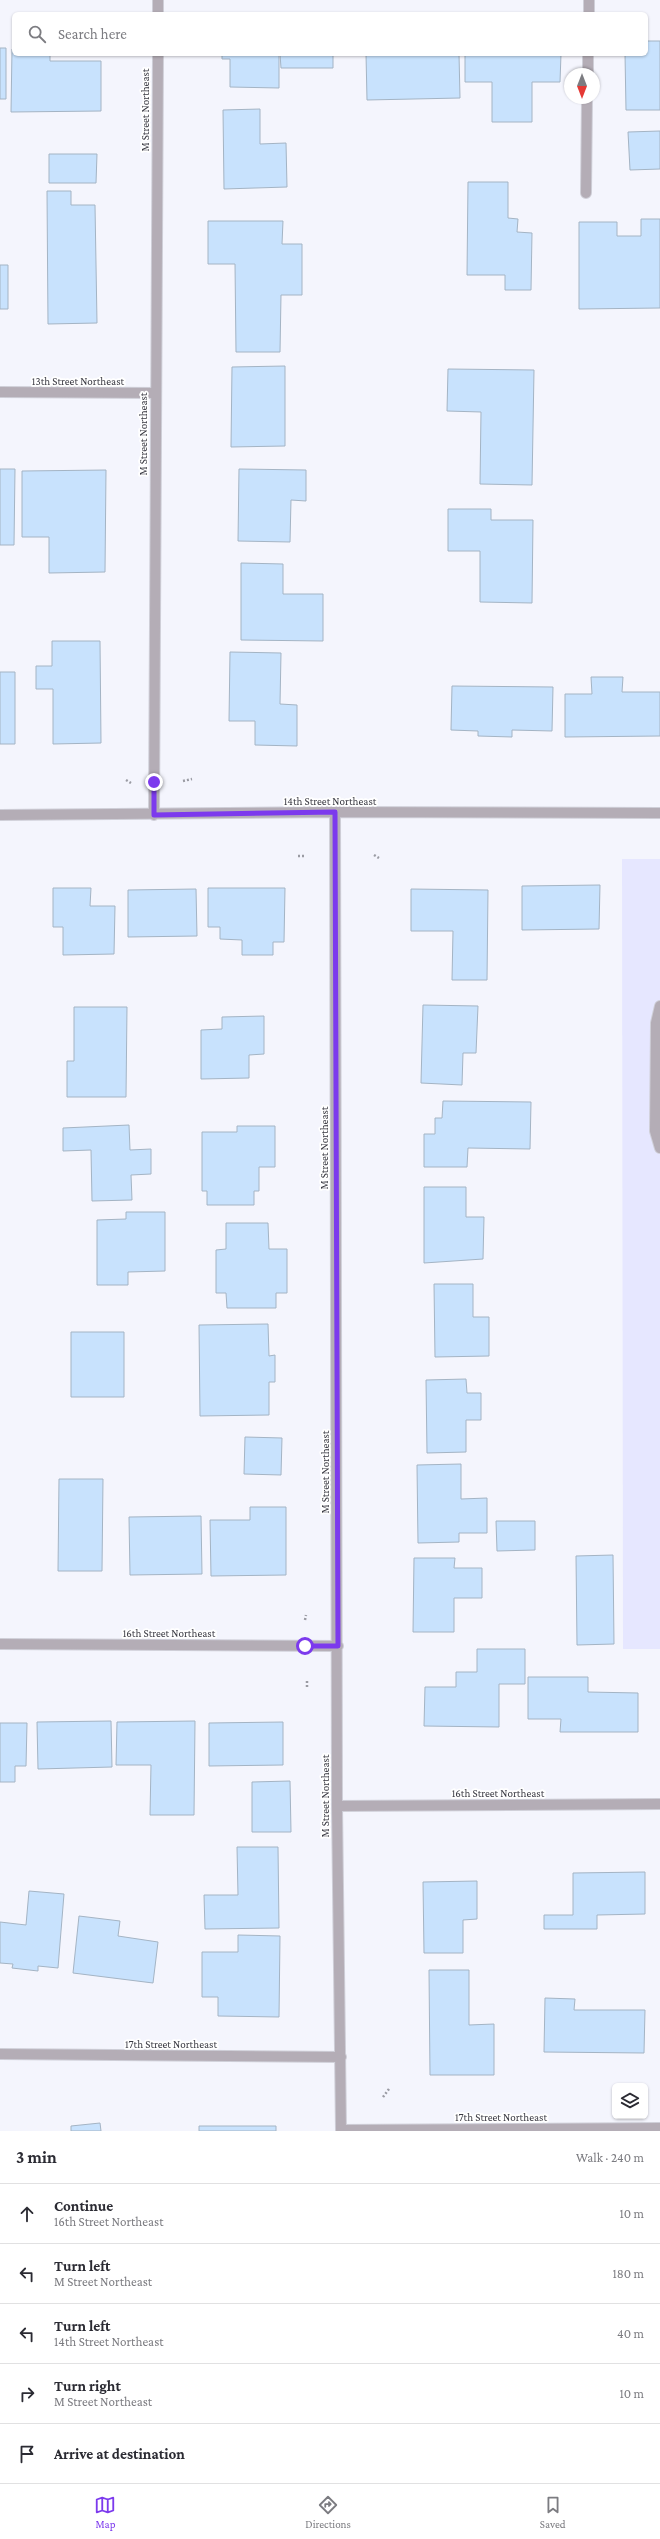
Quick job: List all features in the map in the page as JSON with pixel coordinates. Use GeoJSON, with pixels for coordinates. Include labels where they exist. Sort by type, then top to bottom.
{"type":"FeatureCollection","features":[{"type":"Feature","properties":{"kind":"street"},"geometry":{"type":"LineString","coordinates":[[158,0],[158,12]]}},
{"type":"Feature","properties":{"kind":"street"},"geometry":{"type":"LineString","coordinates":[[589,0],[589,12]]}},
{"type":"Feature","properties":{"kind":"street","name":"M Street Northeast"},"geometry":{"type":"LineString","coordinates":[[154,815],[155,393],[158,56]]}},
{"type":"Feature","properties":{"kind":"street"},"geometry":{"type":"LineString","coordinates":[[588,56],[588,68]]}},
{"type":"Feature","properties":{"kind":"street"},"geometry":{"type":"LineString","coordinates":[[586,193],[587,104]]}},
{"type":"Feature","properties":{"kind":"street","name":"13th Street Northeast"},"geometry":{"type":"LineString","coordinates":[[0,392],[155,393]]}},
{"type":"Feature","properties":{"kind":"street","name":"M Street Northeast"},"geometry":{"type":"LineString","coordinates":[[335,812],[338,1646],[337,1806],[341,2130]]}},
{"type":"Feature","properties":{"kind":"street","name":"14th Street Northeast"},"geometry":{"type":"LineString","coordinates":[[0,815],[154,815],[335,812],[660,814]]}},
{"type":"Feature","properties":{"kind":"street"},"geometry":{"type":"LineString","coordinates":[[660,1006],[656,1023],[655,1131],[660,1148]]}},
{"type":"Feature","properties":{"kind":"street","name":"16th Street Northeast"},"geometry":{"type":"LineString","coordinates":[[0,1644],[338,1646]]}},
{"type":"Feature","properties":{"kind":"street","name":"16th Street Northeast"},"geometry":{"type":"LineString","coordinates":[[337,1806],[660,1804]]}},
{"type":"Feature","properties":{"kind":"street","name":"17th Street Northeast"},"geometry":{"type":"LineString","coordinates":[[0,2054],[341,2057]]}},
{"type":"Feature","properties":{"kind":"street","name":"17th Street Northeast"},"geometry":{"type":"LineString","coordinates":[[341,2130],[660,2128]]}},
{"type":"Feature","properties":{"kind":"path"},"geometry":{"type":"LineString","coordinates":[[183,781],[192,778]]}},
{"type":"Feature","properties":{"kind":"path"},"geometry":{"type":"LineString","coordinates":[[126,780],[131,783]]}},
{"type":"Feature","properties":{"kind":"path"},"geometry":{"type":"LineString","coordinates":[[374,855],[379,858]]}},
{"type":"Feature","properties":{"kind":"path"},"geometry":{"type":"LineString","coordinates":[[298,856],[306,856]]}},
{"type":"Feature","properties":{"kind":"path"},"geometry":{"type":"LineString","coordinates":[[305,1620],[306,1615]]}},
{"type":"Feature","properties":{"kind":"path"},"geometry":{"type":"LineString","coordinates":[[307,1680],[307,1687]]}},
{"type":"Feature","properties":{"kind":"path"},"geometry":{"type":"LineString","coordinates":[[383,2097],[389,2088]]}},
{"type":"Feature","properties":{"kind":"shaded area"},"geometry":{"type":"Polygon","coordinates":[[[622,859],[660,859],[660,1649],[623,1649],[622,859]]]}},
{"type":"Feature","properties":{"kind":"building"},"geometry":{"type":"Polygon","coordinates":[[[648,41],[660,41],[660,110],[626,110],[625,56],[648,56],[648,41]]]}},
{"type":"Feature","properties":{"kind":"building"},"geometry":{"type":"Polygon","coordinates":[[[0,48],[6,48],[6,99],[0,99],[0,48]]]}},
{"type":"Feature","properties":{"kind":"building"},"geometry":{"type":"Polygon","coordinates":[[[12,49],[12,56],[50,56],[50,61],[101,61],[101,111],[11,112],[12,49]]]}},
{"type":"Feature","properties":{"kind":"building"},"geometry":{"type":"Polygon","coordinates":[[[222,56],[279,56],[279,88],[230,87],[230,59],[222,59],[222,56]]]}},
{"type":"Feature","properties":{"kind":"building"},"geometry":{"type":"Polygon","coordinates":[[[280,56],[333,56],[333,68],[281,68],[280,56]]]}},
{"type":"Feature","properties":{"kind":"building"},"geometry":{"type":"Polygon","coordinates":[[[366,56],[459,56],[460,98],[367,100],[366,56]]]}},
{"type":"Feature","properties":{"kind":"building"},"geometry":{"type":"Polygon","coordinates":[[[465,56],[561,56],[560,82],[532,82],[532,122],[492,122],[492,82],[465,82],[465,56]]]}},
{"type":"Feature","properties":{"kind":"building"},"geometry":{"type":"Polygon","coordinates":[[[260,109],[260,144],[286,143],[287,187],[224,189],[223,110],[260,109]]]}},
{"type":"Feature","properties":{"kind":"building"},"geometry":{"type":"Polygon","coordinates":[[[660,131],[660,169],[630,170],[628,132],[660,131]]]}},
{"type":"Feature","properties":{"kind":"building"},"geometry":{"type":"Polygon","coordinates":[[[49,154],[97,154],[96,183],[49,183],[49,154]]]}},
{"type":"Feature","properties":{"kind":"building"},"geometry":{"type":"Polygon","coordinates":[[[468,182],[508,182],[508,218],[518,219],[517,232],[532,233],[531,290],[505,290],[505,275],[467,275],[468,182]]]}},
{"type":"Feature","properties":{"kind":"building"},"geometry":{"type":"Polygon","coordinates":[[[47,191],[71,191],[71,205],[95,205],[97,323],[48,324],[47,191]]]}},
{"type":"Feature","properties":{"kind":"building"},"geometry":{"type":"Polygon","coordinates":[[[641,219],[660,219],[660,308],[579,309],[579,222],[617,222],[617,236],[641,236],[641,219]]]}},
{"type":"Feature","properties":{"kind":"building"},"geometry":{"type":"Polygon","coordinates":[[[208,221],[283,221],[282,244],[302,244],[302,295],[281,295],[280,352],[236,352],[235,264],[208,264],[208,221]]]}},
{"type":"Feature","properties":{"kind":"building"},"geometry":{"type":"Polygon","coordinates":[[[0,265],[8,265],[8,309],[0,309],[0,265]]]}},
{"type":"Feature","properties":{"kind":"building"},"geometry":{"type":"Polygon","coordinates":[[[285,366],[285,446],[231,447],[232,367],[285,366]]]}},
{"type":"Feature","properties":{"kind":"building"},"geometry":{"type":"Polygon","coordinates":[[[448,369],[534,370],[532,485],[480,484],[481,412],[447,411],[448,369]]]}},
{"type":"Feature","properties":{"kind":"building"},"geometry":{"type":"Polygon","coordinates":[[[0,469],[15,469],[14,545],[0,545],[0,469]]]}},
{"type":"Feature","properties":{"kind":"building"},"geometry":{"type":"Polygon","coordinates":[[[239,469],[306,470],[306,501],[291,500],[290,542],[238,541],[239,469]]]}},
{"type":"Feature","properties":{"kind":"building"},"geometry":{"type":"Polygon","coordinates":[[[106,470],[105,572],[49,573],[49,537],[22,537],[22,471],[106,470]]]}},
{"type":"Feature","properties":{"kind":"building"},"geometry":{"type":"Polygon","coordinates":[[[448,509],[491,509],[491,520],[533,520],[532,603],[480,602],[480,551],[448,551],[448,509]]]}},
{"type":"Feature","properties":{"kind":"building"},"geometry":{"type":"Polygon","coordinates":[[[241,563],[283,564],[283,594],[323,594],[323,641],[241,640],[241,563]]]}},
{"type":"Feature","properties":{"kind":"building"},"geometry":{"type":"Polygon","coordinates":[[[52,641],[100,641],[101,743],[53,744],[53,689],[36,689],[36,666],[52,666],[52,641]]]}},
{"type":"Feature","properties":{"kind":"building"},"geometry":{"type":"Polygon","coordinates":[[[230,652],[281,653],[280,704],[297,705],[297,746],[255,745],[255,721],[229,721],[230,652]]]}},
{"type":"Feature","properties":{"kind":"building"},"geometry":{"type":"Polygon","coordinates":[[[0,672],[15,672],[15,744],[0,744],[0,672]]]}},
{"type":"Feature","properties":{"kind":"building"},"geometry":{"type":"Polygon","coordinates":[[[591,677],[623,677],[622,692],[660,692],[660,736],[565,737],[565,694],[592,694],[591,677]]]}},
{"type":"Feature","properties":{"kind":"building"},"geometry":{"type":"Polygon","coordinates":[[[452,686],[553,687],[552,731],[512,730],[512,737],[478,736],[478,731],[451,730],[452,686]]]}},
{"type":"Feature","properties":{"kind":"building"},"geometry":{"type":"Polygon","coordinates":[[[600,885],[599,929],[522,930],[522,886],[600,885]]]}},
{"type":"Feature","properties":{"kind":"building"},"geometry":{"type":"Polygon","coordinates":[[[53,888],[91,888],[90,906],[115,906],[114,954],[63,955],[63,927],[53,927],[53,888]]]}},
{"type":"Feature","properties":{"kind":"building"},"geometry":{"type":"Polygon","coordinates":[[[208,888],[285,888],[284,942],[273,942],[273,955],[242,955],[242,940],[220,939],[220,927],[208,927],[208,888]]]}},
{"type":"Feature","properties":{"kind":"building"},"geometry":{"type":"Polygon","coordinates":[[[196,889],[197,936],[128,937],[128,890],[196,889]]]}},
{"type":"Feature","properties":{"kind":"building"},"geometry":{"type":"Polygon","coordinates":[[[411,889],[488,890],[487,980],[452,980],[453,931],[411,931],[411,889]]]}},
{"type":"Feature","properties":{"kind":"building"},"geometry":{"type":"Polygon","coordinates":[[[423,1005],[478,1006],[476,1053],[463,1053],[462,1085],[421,1083],[423,1005]]]}},
{"type":"Feature","properties":{"kind":"building"},"geometry":{"type":"Polygon","coordinates":[[[74,1007],[127,1007],[126,1097],[67,1097],[67,1061],[74,1061],[74,1007]]]}},
{"type":"Feature","properties":{"kind":"building"},"geometry":{"type":"Polygon","coordinates":[[[264,1016],[264,1054],[249,1055],[249,1078],[201,1079],[201,1030],[222,1029],[222,1017],[264,1016]]]}},
{"type":"Feature","properties":{"kind":"building"},"geometry":{"type":"Polygon","coordinates":[[[443,1101],[531,1102],[530,1149],[468,1148],[467,1167],[424,1167],[424,1134],[435,1134],[435,1118],[442,1118],[443,1101]]]}},
{"type":"Feature","properties":{"kind":"building"},"geometry":{"type":"Polygon","coordinates":[[[129,1125],[130,1150],[151,1149],[151,1174],[131,1175],[132,1200],[92,1201],[91,1150],[63,1151],[63,1128],[129,1125]]]}},
{"type":"Feature","properties":{"kind":"building"},"geometry":{"type":"Polygon","coordinates":[[[237,1126],[275,1126],[275,1167],[259,1167],[259,1191],[254,1191],[254,1205],[207,1205],[207,1191],[202,1191],[202,1132],[237,1132],[237,1126]]]}},
{"type":"Feature","properties":{"kind":"building"},"geometry":{"type":"Polygon","coordinates":[[[424,1187],[466,1187],[466,1217],[484,1217],[483,1259],[424,1263],[424,1187]]]}},
{"type":"Feature","properties":{"kind":"building"},"geometry":{"type":"Polygon","coordinates":[[[126,1212],[165,1212],[165,1271],[128,1272],[128,1285],[97,1285],[97,1220],[126,1219],[126,1212]]]}},
{"type":"Feature","properties":{"kind":"building"},"geometry":{"type":"Polygon","coordinates":[[[226,1223],[268,1223],[269,1249],[287,1249],[287,1293],[276,1293],[276,1308],[227,1308],[226,1293],[216,1293],[216,1250],[226,1249],[226,1223]]]}},
{"type":"Feature","properties":{"kind":"building"},"geometry":{"type":"Polygon","coordinates":[[[434,1284],[473,1284],[473,1317],[489,1317],[489,1356],[435,1357],[434,1284]]]}},
{"type":"Feature","properties":{"kind":"building"},"geometry":{"type":"Polygon","coordinates":[[[268,1324],[269,1356],[275,1355],[275,1382],[269,1382],[269,1415],[200,1416],[199,1325],[268,1324]]]}},
{"type":"Feature","properties":{"kind":"building"},"geometry":{"type":"Polygon","coordinates":[[[71,1332],[124,1332],[124,1397],[71,1397],[71,1332]]]}},
{"type":"Feature","properties":{"kind":"building"},"geometry":{"type":"Polygon","coordinates":[[[466,1379],[467,1393],[481,1393],[481,1420],[466,1420],[466,1452],[427,1453],[426,1380],[466,1379]]]}},
{"type":"Feature","properties":{"kind":"building"},"geometry":{"type":"Polygon","coordinates":[[[245,1437],[282,1438],[281,1475],[244,1474],[245,1437]]]}},
{"type":"Feature","properties":{"kind":"building"},"geometry":{"type":"Polygon","coordinates":[[[461,1464],[461,1499],[487,1498],[487,1533],[459,1533],[459,1542],[418,1543],[417,1465],[461,1464]]]}},
{"type":"Feature","properties":{"kind":"building"},"geometry":{"type":"Polygon","coordinates":[[[59,1479],[103,1479],[102,1571],[58,1571],[59,1479]]]}},
{"type":"Feature","properties":{"kind":"building"},"geometry":{"type":"Polygon","coordinates":[[[250,1507],[286,1507],[286,1575],[211,1576],[210,1520],[250,1520],[250,1507]]]}},
{"type":"Feature","properties":{"kind":"building"},"geometry":{"type":"Polygon","coordinates":[[[201,1516],[202,1574],[130,1575],[129,1517],[201,1516]]]}},
{"type":"Feature","properties":{"kind":"building"},"geometry":{"type":"Polygon","coordinates":[[[496,1521],[535,1521],[535,1550],[497,1551],[496,1521]]]}},
{"type":"Feature","properties":{"kind":"building"},"geometry":{"type":"Polygon","coordinates":[[[613,1555],[614,1644],[577,1645],[576,1556],[613,1555]]]}},
{"type":"Feature","properties":{"kind":"building"},"geometry":{"type":"Polygon","coordinates":[[[414,1558],[455,1558],[454,1568],[482,1568],[482,1598],[454,1598],[454,1632],[413,1632],[414,1558]]]}},
{"type":"Feature","properties":{"kind":"building"},"geometry":{"type":"Polygon","coordinates":[[[477,1649],[525,1649],[525,1684],[499,1684],[499,1727],[424,1726],[425,1687],[456,1687],[456,1672],[477,1672],[477,1649]]]}},
{"type":"Feature","properties":{"kind":"building"},"geometry":{"type":"Polygon","coordinates":[[[528,1677],[588,1677],[588,1692],[638,1693],[638,1732],[560,1732],[561,1719],[528,1719],[528,1677]]]}},
{"type":"Feature","properties":{"kind":"building"},"geometry":{"type":"Polygon","coordinates":[[[111,1721],[112,1767],[38,1769],[37,1722],[111,1721]]]}},
{"type":"Feature","properties":{"kind":"building"},"geometry":{"type":"Polygon","coordinates":[[[195,1721],[194,1815],[150,1815],[151,1765],[116,1765],[117,1722],[195,1721]]]}},
{"type":"Feature","properties":{"kind":"building"},"geometry":{"type":"Polygon","coordinates":[[[283,1722],[283,1765],[209,1766],[209,1723],[283,1722]]]}},
{"type":"Feature","properties":{"kind":"building"},"geometry":{"type":"Polygon","coordinates":[[[0,1723],[27,1723],[26,1766],[15,1766],[15,1782],[0,1782],[0,1723]]]}},
{"type":"Feature","properties":{"kind":"building"},"geometry":{"type":"Polygon","coordinates":[[[290,1781],[291,1832],[252,1832],[252,1782],[290,1781]]]}},
{"type":"Feature","properties":{"kind":"building"},"geometry":{"type":"Polygon","coordinates":[[[237,1847],[278,1847],[279,1928],[205,1929],[204,1895],[238,1895],[237,1847]]]}},
{"type":"Feature","properties":{"kind":"building"},"geometry":{"type":"Polygon","coordinates":[[[645,1872],[645,1914],[597,1915],[597,1929],[544,1929],[544,1915],[573,1915],[573,1873],[645,1872]]]}},
{"type":"Feature","properties":{"kind":"building"},"geometry":{"type":"Polygon","coordinates":[[[477,1881],[477,1919],[463,1920],[463,1953],[424,1953],[423,1882],[477,1881]]]}},
{"type":"Feature","properties":{"kind":"building"},"geometry":{"type":"Polygon","coordinates":[[[29,1891],[64,1894],[58,1968],[38,1966],[38,1971],[12,1968],[13,1964],[0,1963],[0,1922],[26,1925],[29,1891]]]}},
{"type":"Feature","properties":{"kind":"building"},"geometry":{"type":"Polygon","coordinates":[[[79,1916],[120,1921],[118,1936],[158,1942],[153,1983],[73,1973],[79,1916]]]}},
{"type":"Feature","properties":{"kind":"building"},"geometry":{"type":"Polygon","coordinates":[[[238,1935],[280,1936],[279,2017],[218,2016],[218,1997],[202,1997],[202,1952],[238,1952],[238,1935]]]}},
{"type":"Feature","properties":{"kind":"building"},"geometry":{"type":"Polygon","coordinates":[[[429,1970],[469,1970],[469,2025],[494,2024],[494,2075],[430,2075],[429,1970]]]}},
{"type":"Feature","properties":{"kind":"building"},"geometry":{"type":"Polygon","coordinates":[[[545,1998],[575,1999],[574,2010],[645,2010],[644,2053],[544,2052],[545,1998]]]}},
{"type":"Feature","properties":{"kind":"building"},"geometry":{"type":"Polygon","coordinates":[[[100,2123],[101,2131],[71,2131],[71,2126],[100,2123]]]}},
{"type":"Feature","properties":{"kind":"building"},"geometry":{"type":"Polygon","coordinates":[[[199,2126],[276,2126],[276,2131],[199,2131],[199,2126]]]}},
{"type":"Feature","properties":{"kind":"route"},"geometry":{"type":"LineString","coordinates":[[154,782],[154,815],[335,812],[338,1646],[305,1646]]}}]}
